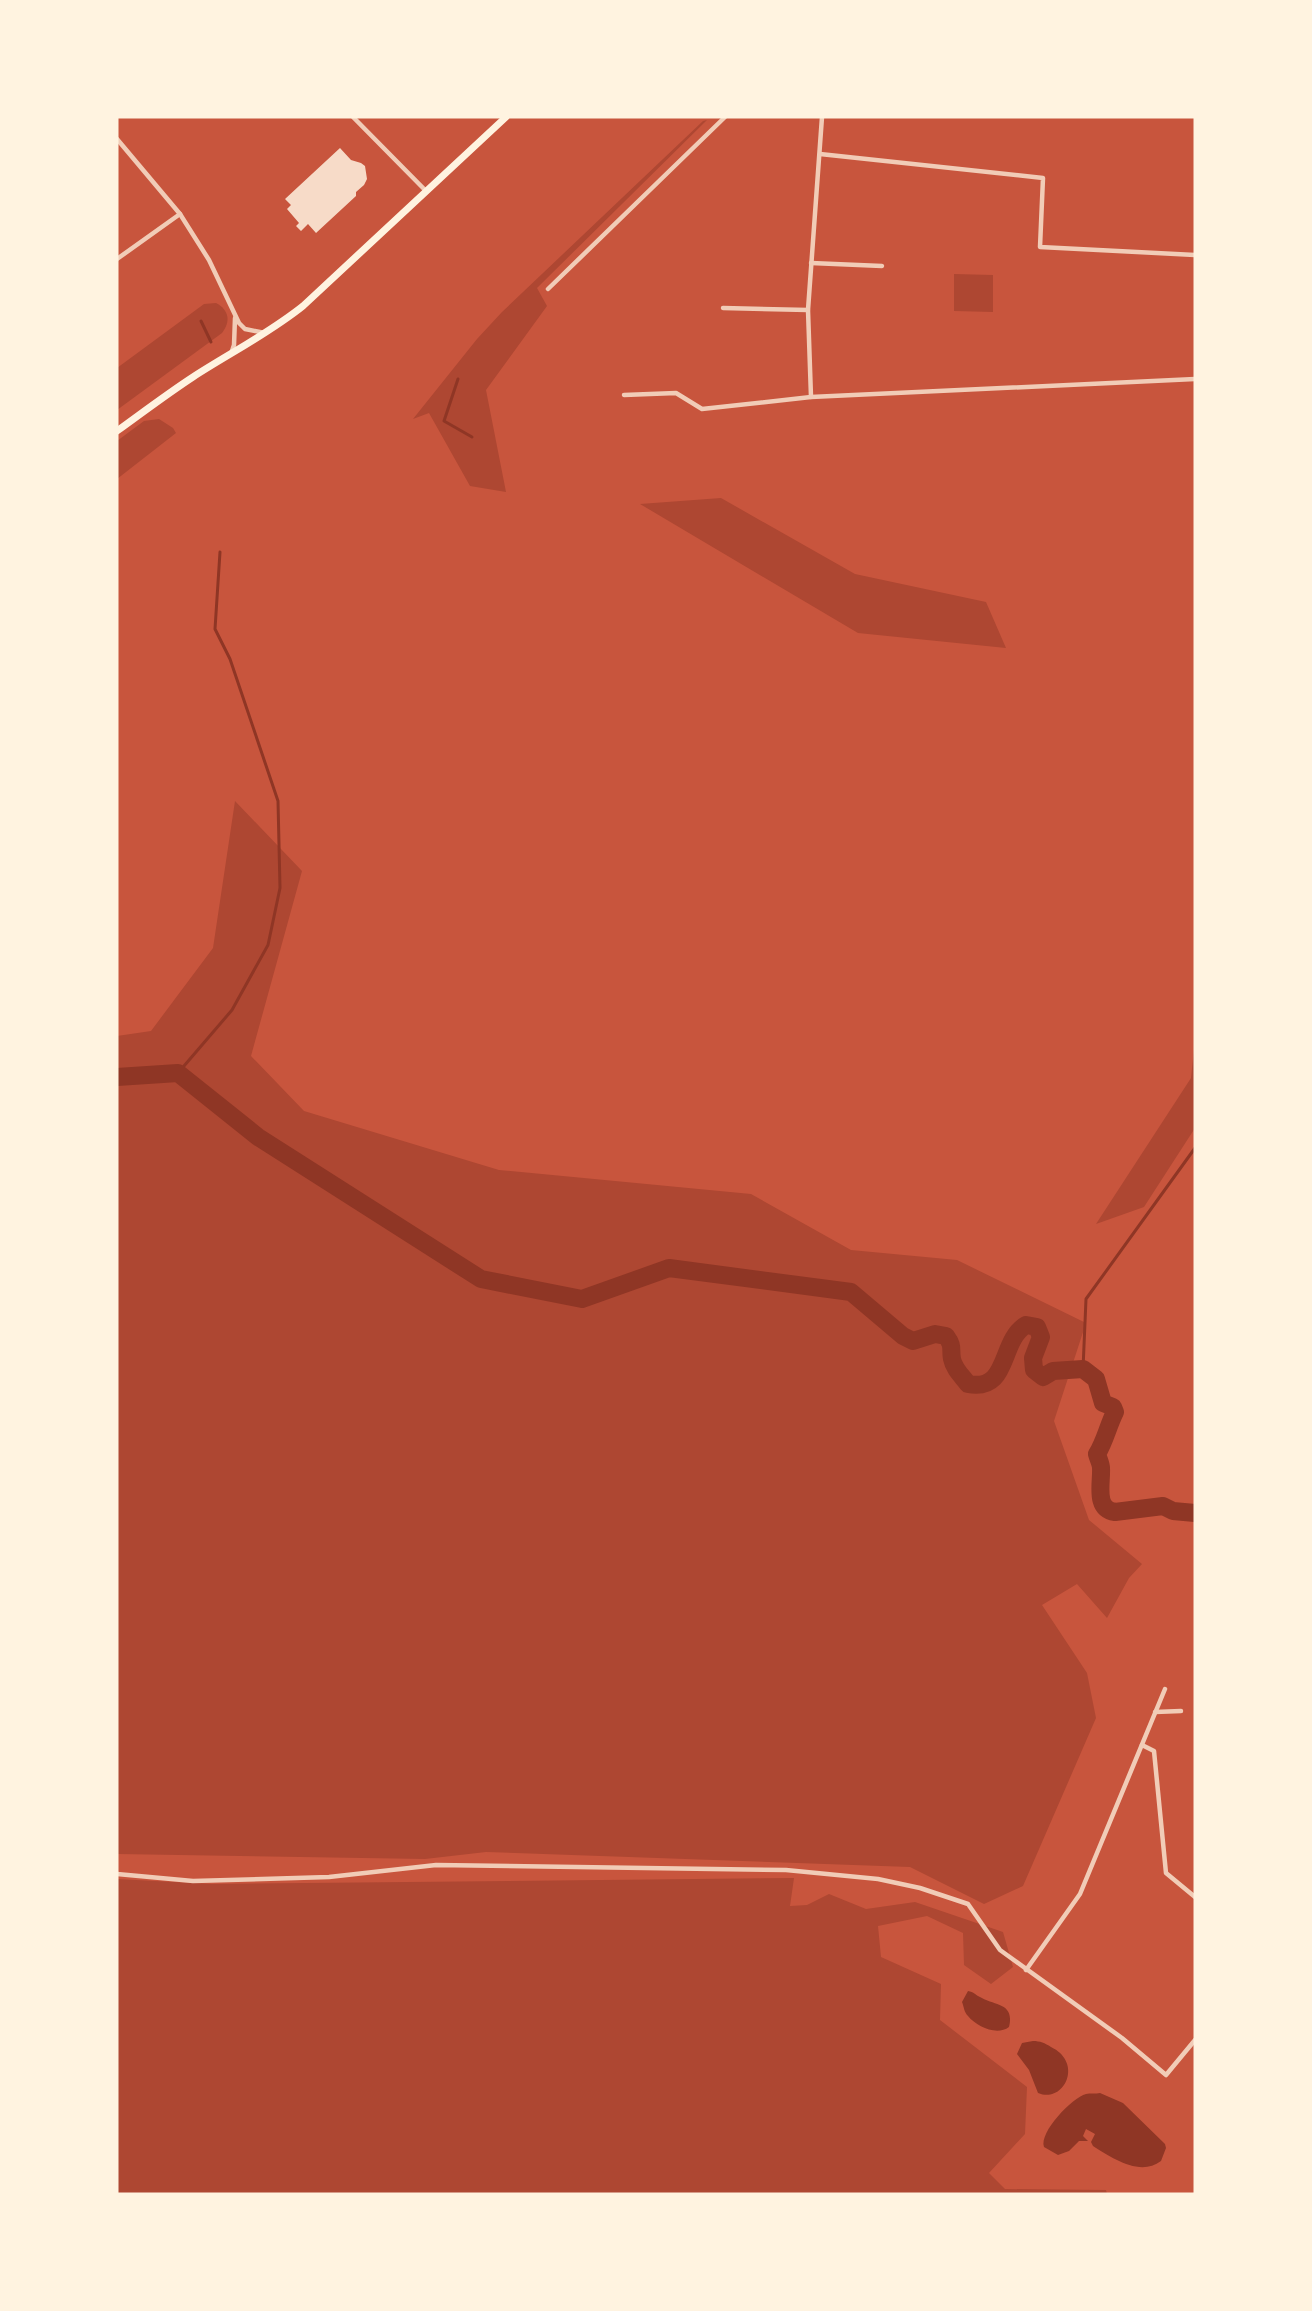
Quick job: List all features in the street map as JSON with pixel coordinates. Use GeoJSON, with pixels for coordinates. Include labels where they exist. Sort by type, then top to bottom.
{"type":"FeatureCollection","features":[{"type":"Feature","properties":{"kind":"main road"},"geometry":{"type":"LineString","coordinates":[[117,431],[153,404],[267,333],[303,306],[506,117]]}},
{"type":"Feature","properties":{"kind":"street"},"geometry":{"type":"LineString","coordinates":[[353,117],[426,191]]}},
{"type":"Feature","properties":{"kind":"street"},"geometry":{"type":"LineString","coordinates":[[548,289],[725,117]]}},
{"type":"Feature","properties":{"kind":"street"},"geometry":{"type":"LineString","coordinates":[[811,397],[808,310],[822,117]]}},
{"type":"Feature","properties":{"kind":"street"},"geometry":{"type":"LineString","coordinates":[[117,139],[180,214],[209,260],[235,315],[245,328],[267,333]]}},
{"type":"Feature","properties":{"kind":"street"},"geometry":{"type":"LineString","coordinates":[[820,154],[1043,178],[1040,247],[1195,255]]}},
{"type":"Feature","properties":{"kind":"street"},"geometry":{"type":"LineString","coordinates":[[117,259],[180,214]]}},
{"type":"Feature","properties":{"kind":"street"},"geometry":{"type":"LineString","coordinates":[[812,263],[882,266]]}},
{"type":"Feature","properties":{"kind":"street"},"geometry":{"type":"LineString","coordinates":[[723,308],[808,310]]}},
{"type":"Feature","properties":{"kind":"street"},"geometry":{"type":"LineString","coordinates":[[231,354],[234,345],[235,315]]}},
{"type":"Feature","properties":{"kind":"street"},"geometry":{"type":"LineString","coordinates":[[624,395],[676,393],[702,409],[811,397],[1195,379]]}},
{"type":"Feature","properties":{"kind":"street"},"geometry":{"type":"LineString","coordinates":[[1026,1970],[1080,1894],[1165,1689]]}},
{"type":"Feature","properties":{"kind":"street"},"geometry":{"type":"LineString","coordinates":[[1155,1712],[1181,1711]]}},
{"type":"Feature","properties":{"kind":"street"},"geometry":{"type":"LineString","coordinates":[[1142,1745],[1154,1751],[1166,1873],[1195,1897]]}},
{"type":"Feature","properties":{"kind":"street"},"geometry":{"type":"LineString","coordinates":[[117,1874],[204,1880],[329,1877],[436,1865],[786,1870],[861,1877],[920,1888],[968,1904],[1000,1950],[1122,2038],[1166,2075],[1195,2040]]}},
{"type":"Feature","properties":{"kind":"shaded area"},"geometry":{"type":"Polygon","coordinates":[[[707,120],[537,288],[547,306],[486,390],[506,492],[470,486],[429,413],[413,419],[477,339],[502,312],[703,121],[707,120]]]}},
{"type":"Feature","properties":{"kind":"shaded area"},"geometry":{"type":"Polygon","coordinates":[[[954,274],[993,275],[993,312],[954,311],[954,274]]]}},
{"type":"Feature","properties":{"kind":"shaded area"},"geometry":{"type":"Polygon","coordinates":[[[216,303],[224,309],[227,316],[227,324],[222,333],[117,410],[117,368],[204,304],[216,303]]]}},
{"type":"Feature","properties":{"kind":"shaded area"},"geometry":{"type":"Polygon","coordinates":[[[159,419],[173,428],[176,433],[117,479],[117,441],[144,421],[159,419]]]}},
{"type":"Feature","properties":{"kind":"shaded area"},"geometry":{"type":"Polygon","coordinates":[[[721,498],[855,574],[986,602],[1006,648],[858,633],[640,504],[721,498]]]}},
{"type":"Feature","properties":{"kind":"shaded area"},"geometry":{"type":"Polygon","coordinates":[[[235,801],[302,871],[251,1056],[304,1111],[499,1170],[751,1194],[851,1250],[957,1260],[1086,1323],[1054,1421],[1089,1520],[1142,1564],[1129,1578],[1107,1618],[1077,1584],[1042,1605],[1087,1673],[1096,1718],[1023,1886],[984,1904],[910,1867],[486,1852],[425,1859],[117,1854],[117,1036],[151,1031],[213,948],[235,801]]]}},
{"type":"Feature","properties":{"kind":"shaded area"},"geometry":{"type":"Polygon","coordinates":[[[1195,1040],[1195,1128],[1144,1207],[1096,1224],[1191,1078],[1195,1040]]]}},
{"type":"Feature","properties":{"kind":"shaded area"},"geometry":{"type":"Polygon","coordinates":[[[794,1878],[790,1906],[807,1905],[829,1894],[866,1909],[915,1902],[1003,1932],[1013,1967],[991,1984],[964,1965],[963,1933],[927,1916],[878,1926],[881,1957],[941,1984],[940,2020],[1027,2087],[1025,2134],[989,2173],[1005,2189],[1106,2190],[1107,2194],[117,2194],[117,1879],[212,1884],[794,1878]]]}},
{"type":"Feature","properties":{"kind":"shaded area"},"geometry":{"type":"Polygon","coordinates":[[[968,1991],[1006,2009],[1010,2019],[1009,2027],[999,2031],[987,2029],[972,2020],[966,2013],[962,2002],[968,1991]]]}},
{"type":"Feature","properties":{"kind":"shaded area"},"geometry":{"type":"Polygon","coordinates":[[[1042,2042],[1051,2047],[1067,2062],[1067,2080],[1056,2093],[1047,2095],[1038,2093],[1029,2070],[1017,2054],[1022,2043],[1042,2042]]]}},
{"type":"Feature","properties":{"kind":"shaded area"},"geometry":{"type":"Polygon","coordinates":[[[1100,2093],[1123,2103],[1165,2144],[1166,2148],[1161,2161],[1144,2167],[1126,2164],[1093,2146],[1091,2142],[1095,2134],[1086,2129],[1083,2136],[1088,2141],[1079,2141],[1069,2151],[1058,2155],[1044,2147],[1046,2133],[1065,2109],[1086,2094],[1100,2093]]]}},
{"type":"Feature","properties":{"kind":"building"},"geometry":{"type":"Polygon","coordinates":[[[340,148],[351,160],[365,166],[367,179],[356,192],[356,196],[316,233],[308,224],[301,231],[296,226],[299,223],[287,209],[291,205],[285,199],[340,148]]]}},
{"type":"Feature","properties":{"kind":"waterway"},"geometry":{"type":"LineString","coordinates":[[201,321],[211,342]]}},
{"type":"Feature","properties":{"kind":"waterway"},"geometry":{"type":"LineString","coordinates":[[458,379],[444,421],[472,437]]}},
{"type":"Feature","properties":{"kind":"waterway"},"geometry":{"type":"LineString","coordinates":[[178,1073],[232,1010],[268,945],[280,888],[278,801],[230,659],[215,629],[220,552]]}},
{"type":"Feature","properties":{"kind":"waterway"},"geometry":{"type":"LineString","coordinates":[[117,1077],[178,1073],[258,1137],[481,1279],[582,1299],[669,1268],[851,1292],[903,1336],[913,1341],[935,1334],[946,1336],[951,1345],[954,1366],[968,1384],[981,1384],[991,1380],[998,1373],[1017,1332],[1026,1325],[1037,1327],[1041,1337],[1033,1358],[1034,1370],[1043,1377],[1053,1371],[1083,1369],[1096,1379],[1103,1403],[1113,1407],[1115,1412],[1097,1454],[1101,1466],[1100,1494],[1104,1506],[1115,1512],[1163,1506],[1173,1511],[1195,1513]]}},
{"type":"Feature","properties":{"kind":"waterway"},"geometry":{"type":"LineString","coordinates":[[1083,1369],[1086,1299],[1195,1148]]}}]}
